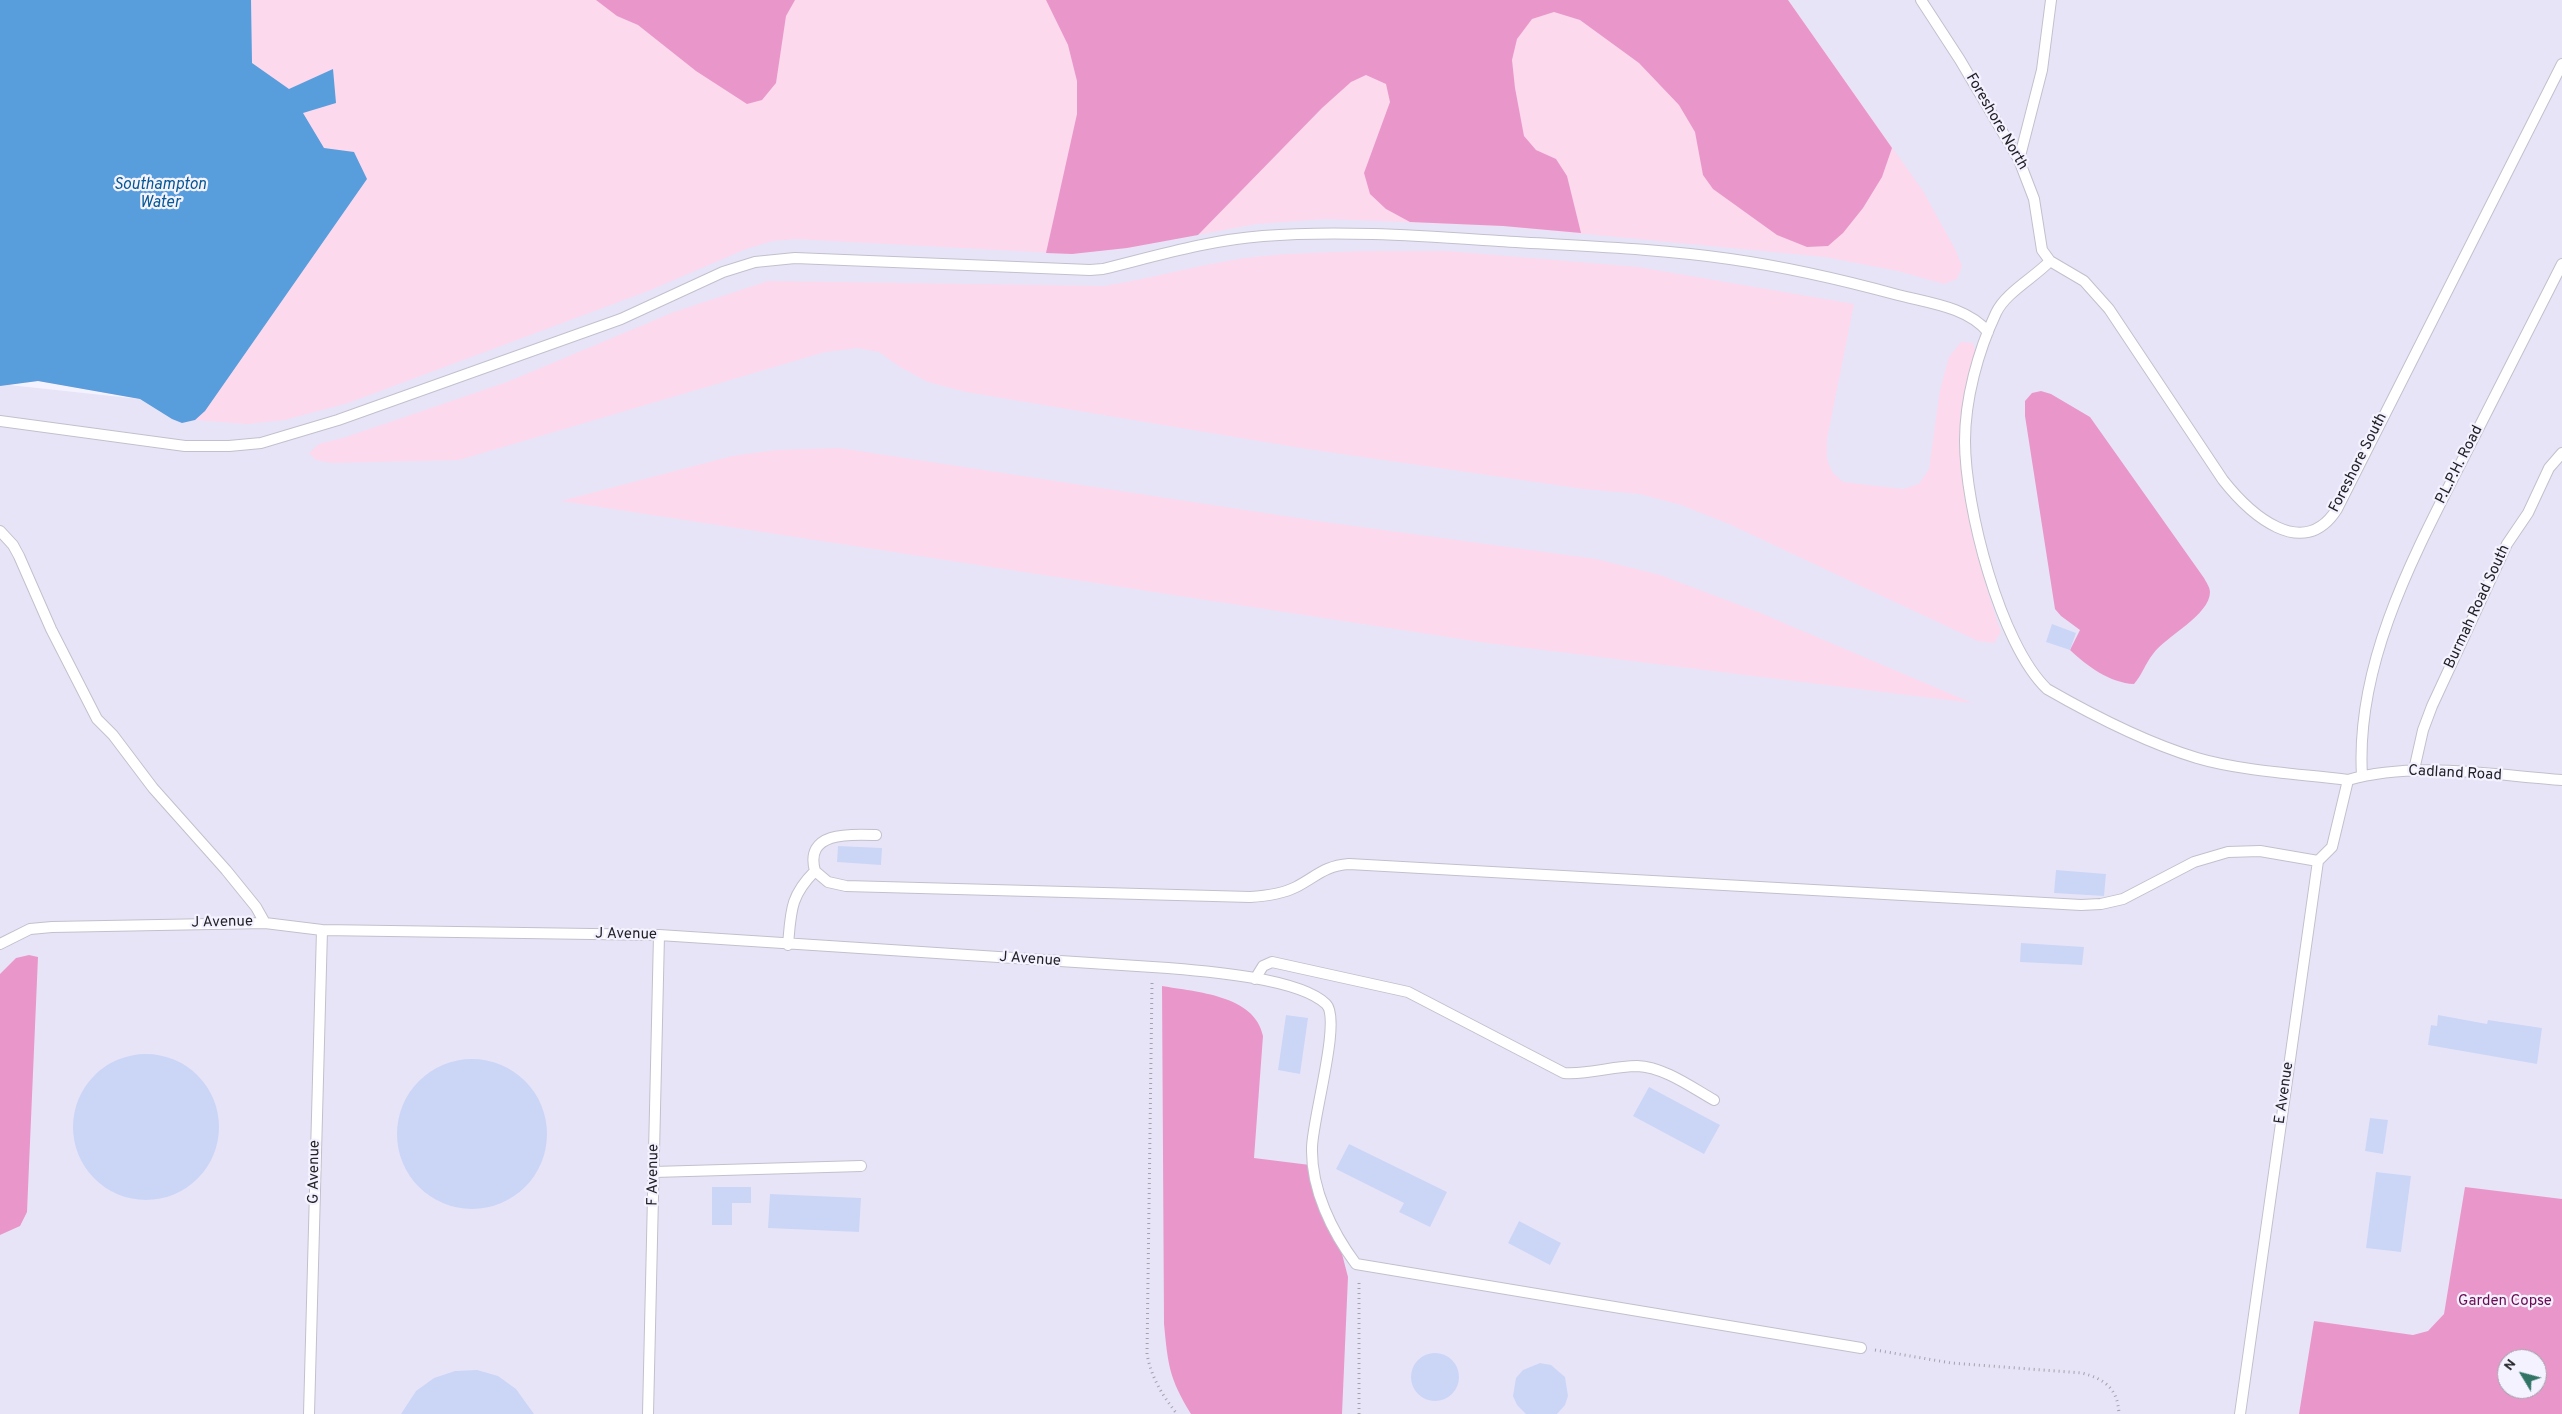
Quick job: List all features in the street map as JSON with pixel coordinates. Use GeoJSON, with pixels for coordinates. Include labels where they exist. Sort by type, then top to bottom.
{"type":"FeatureCollection","features":[{"type":"Feature","properties":{"kind":"lane","name":"Foreshore North"},"geometry":{"type":"LineString","coordinates":[[1921,0],[1960,60],[2019,160],[2034,199],[2042,250],[2050,260]]}},
{"type":"Feature","properties":{"kind":"lane"},"geometry":{"type":"LineString","coordinates":[[2019,160],[2042,70],[2051,0]]}},
{"type":"Feature","properties":{"kind":"lane","name":"Foreshore South"},"geometry":{"type":"LineString","coordinates":[[2050,260],[2084,281],[2109,309],[2223,480],[2239,500],[2276,529],[2304,531],[2316,529],[2329,521],[2337,509],[2562,64]]}},
{"type":"Feature","properties":{"kind":"lane"},"geometry":{"type":"LineString","coordinates":[[0,421],[184,446],[246,445],[338,420],[621,319],[723,272],[755,262],[796,258],[1090,270],[1194,246],[1243,237],[1280,235],[1426,236],[1633,249],[1732,259],[1828,277],[1922,301],[1964,313],[1978,320],[1988,332]]}},
{"type":"Feature","properties":{"kind":"lane"},"geometry":{"type":"LineString","coordinates":[[876,836],[841,835],[823,842],[813,858],[815,871],[828,882],[846,886],[1250,897],[1284,892],[1323,869],[1333,865],[1349,864],[2101,904],[2123,899],[2194,862],[2228,852],[2260,851],[2318,861],[2332,847],[2348,780],[2197,758],[2116,725],[2047,689],[2037,680],[2013,641],[1995,594],[1980,542],[1966,465],[1967,412],[1974,377],[1996,311],[2050,260]]}},
{"type":"Feature","properties":{"kind":"lane","name":"P.L.P.H. Road"},"geometry":{"type":"LineString","coordinates":[[2362,776],[2361,748],[2374,673],[2387,622],[2408,571],[2562,264]]}},
{"type":"Feature","properties":{"kind":"lane","name":"Burmah Road South"},"geometry":{"type":"LineString","coordinates":[[2414,770],[2423,730],[2441,685],[2507,544],[2528,513],[2548,468],[2562,453]]}},
{"type":"Feature","properties":{"kind":"lane"},"geometry":{"type":"LineString","coordinates":[[0,531],[13,544],[51,629],[97,719],[113,734],[153,788],[226,870],[256,907],[264,923]]}},
{"type":"Feature","properties":{"kind":"lane","name":"Cadland Road"},"geometry":{"type":"LineString","coordinates":[[2348,780],[2362,776],[2414,770],[2562,780]]}},
{"type":"Feature","properties":{"kind":"lane","name":"E Avenue"},"geometry":{"type":"LineString","coordinates":[[2240,1414],[2318,861]]}},
{"type":"Feature","properties":{"kind":"lane"},"geometry":{"type":"LineString","coordinates":[[788,945],[792,903],[803,883],[815,871]]}},
{"type":"Feature","properties":{"kind":"lane","name":"J Avenue"},"geometry":{"type":"LineString","coordinates":[[0,944],[30,929],[52,927],[264,923],[322,930],[659,935],[788,945],[1152,967],[1222,973],[1255,979],[1304,992],[1327,1004],[1331,1012],[1331,1036],[1313,1132],[1315,1183],[1322,1201],[1356,1264]]}},
{"type":"Feature","properties":{"kind":"lane","name":"G Avenue"},"geometry":{"type":"LineString","coordinates":[[309,1414],[322,930]]}},
{"type":"Feature","properties":{"kind":"lane","name":"F Avenue"},"geometry":{"type":"LineString","coordinates":[[648,1414],[659,935]]}},
{"type":"Feature","properties":{"kind":"lane"},"geometry":{"type":"LineString","coordinates":[[1255,979],[1262,966],[1272,962],[1408,992],[1564,1073],[1579,1074],[1637,1066],[1655,1068],[1714,1100]]}},
{"type":"Feature","properties":{"kind":"lane"},"geometry":{"type":"LineString","coordinates":[[654,1172],[861,1166]]}},
{"type":"Feature","properties":{"kind":"lane"},"geometry":{"type":"LineString","coordinates":[[1356,1264],[1861,1348]]}},
{"type":"Feature","properties":{"kind":"path"},"geometry":{"type":"LineString","coordinates":[[1152,967],[1147,1354],[1150,1370],[1158,1386],[1177,1414]]}},
{"type":"Feature","properties":{"kind":"path"},"geometry":{"type":"LineString","coordinates":[[1356,1264],[1360,1272],[1359,1414]]}},
{"type":"Feature","properties":{"kind":"path"},"geometry":{"type":"LineString","coordinates":[[1861,1348],[1951,1362],[2082,1373],[2097,1377],[2112,1389],[2116,1396],[2118,1414]]}},
{"type":"Feature","properties":{"kind":"shaded area"},"geometry":{"type":"Polygon","coordinates":[[[0,0],[1788,0],[1923,191],[1955,249],[1962,266],[1957,279],[1944,284],[1898,271],[1825,257],[1503,226],[1325,219],[1256,224],[1127,248],[1072,254],[796,239],[772,241],[746,249],[648,291],[348,403],[284,420],[247,424],[195,420],[182,423],[140,399],[38,381],[0,386],[0,0]]]}},
{"type":"Feature","properties":{"kind":"shaded area"},"geometry":{"type":"Polygon","coordinates":[[[569,0],[2562,0],[2562,1414],[0,1414],[0,384],[140,399],[172,419],[569,0]]]}},
{"type":"Feature","properties":{"kind":"shaded area"},"geometry":{"type":"Polygon","coordinates":[[[1360,251],[1447,251],[1638,267],[1854,304],[1827,439],[1827,459],[1832,472],[1843,482],[1903,489],[1919,484],[1929,469],[1940,390],[1949,357],[1961,342],[1973,343],[1976,354],[1963,423],[1961,445],[1964,492],[1973,540],[2001,632],[1994,643],[1978,641],[1729,524],[1681,505],[1640,494],[1584,489],[1301,448],[966,392],[928,382],[900,367],[879,352],[858,348],[825,352],[459,460],[332,463],[316,460],[309,453],[319,444],[343,438],[507,382],[674,312],[768,281],[1104,286],[1239,259],[1284,254],[1360,251]]]}},
{"type":"Feature","properties":{"kind":"shaded area"},"geometry":{"type":"Polygon","coordinates":[[[839,448],[1317,521],[1596,559],[1660,575],[1758,612],[1972,703],[1487,643],[561,501],[732,456],[776,450],[839,448]]]}},
{"type":"Feature","properties":{"kind":"green space"},"geometry":{"type":"Polygon","coordinates":[[[596,0],[795,0],[786,16],[776,83],[762,100],[747,104],[696,71],[638,25],[617,16],[596,0]]]}},
{"type":"Feature","properties":{"kind":"green space"},"geometry":{"type":"Polygon","coordinates":[[[1046,0],[1788,0],[1892,148],[1882,177],[1863,208],[1843,233],[1828,246],[1807,247],[1777,235],[1713,189],[1703,175],[1695,132],[1679,105],[1639,63],[1580,20],[1554,12],[1532,19],[1517,39],[1512,60],[1515,88],[1524,136],[1536,150],[1556,159],[1567,176],[1581,233],[1503,226],[1410,222],[1386,209],[1370,194],[1364,173],[1390,102],[1386,84],[1366,75],[1351,82],[1322,108],[1198,235],[1127,248],[1072,254],[1046,253],[1077,114],[1077,81],[1068,45],[1046,0]]]}},
{"type":"Feature","properties":{"kind":"green space"},"geometry":{"type":"Polygon","coordinates":[[[2041,391],[2051,394],[2090,417],[2204,578],[2209,588],[2208,601],[2203,609],[2159,647],[2134,684],[2116,681],[2099,673],[2070,650],[2080,630],[2061,616],[2055,609],[2025,416],[2025,401],[2032,393],[2041,391]]]}},
{"type":"Feature","properties":{"kind":"green space"},"geometry":{"type":"Polygon","coordinates":[[[29,955],[38,957],[27,1212],[20,1226],[0,1235],[0,974],[16,958],[29,955]]]}},
{"type":"Feature","properties":{"kind":"green space"},"geometry":{"type":"Polygon","coordinates":[[[1162,986],[1222,998],[1249,1012],[1258,1022],[1263,1036],[1254,1158],[1310,1165],[1324,1218],[1342,1254],[1348,1277],[1342,1414],[1191,1414],[1178,1391],[1168,1361],[1164,1324],[1162,986]]]}},
{"type":"Feature","properties":{"kind":"green space","name":"Garden Copse"},"geometry":{"type":"Polygon","coordinates":[[[2465,1187],[2562,1199],[2562,1414],[2299,1414],[2314,1321],[2413,1335],[2428,1331],[2444,1314],[2465,1187]]]}},
{"type":"Feature","properties":{"kind":"water","name":"Southampton Water"},"geometry":{"type":"Polygon","coordinates":[[[0,0],[251,0],[252,63],[289,89],[333,69],[336,103],[303,113],[324,148],[354,152],[367,179],[205,411],[195,420],[182,423],[140,399],[38,381],[0,386],[0,0]]]}},
{"type":"Feature","properties":{"kind":"building"},"geometry":{"type":"Polygon","coordinates":[[[2052,624],[2076,633],[2070,650],[2046,642],[2052,624]]]}},
{"type":"Feature","properties":{"kind":"building"},"geometry":{"type":"Polygon","coordinates":[[[838,846],[882,848],[881,865],[837,862],[838,846]]]}},
{"type":"Feature","properties":{"kind":"building"},"geometry":{"type":"Polygon","coordinates":[[[2056,870],[2106,874],[2104,896],[2054,893],[2056,870]]]}},
{"type":"Feature","properties":{"kind":"building"},"geometry":{"type":"Polygon","coordinates":[[[2021,943],[2084,947],[2082,965],[2020,962],[2021,943]]]}},
{"type":"Feature","properties":{"kind":"building"},"geometry":{"type":"Polygon","coordinates":[[[1286,1015],[1308,1018],[1300,1074],[1278,1070],[1286,1015]]]}},
{"type":"Feature","properties":{"kind":"building"},"geometry":{"type":"Polygon","coordinates":[[[2438,1015],[2487,1024],[2488,1020],[2542,1028],[2537,1064],[2428,1045],[2431,1025],[2437,1026],[2438,1015]]]}},
{"type":"Feature","properties":{"kind":"building"},"geometry":{"type":"Polygon","coordinates":[[[146,1054],[174,1059],[198,1075],[214,1099],[219,1127],[214,1155],[198,1179],[174,1195],[146,1200],[118,1195],[94,1179],[78,1155],[73,1127],[78,1099],[94,1075],[118,1059],[146,1054]]]}},
{"type":"Feature","properties":{"kind":"building"},"geometry":{"type":"Polygon","coordinates":[[[472,1059],[487,1060],[501,1065],[525,1081],[541,1105],[546,1119],[546,1149],[541,1163],[525,1187],[501,1203],[487,1208],[472,1209],[457,1208],[443,1203],[419,1187],[403,1163],[398,1149],[397,1134],[398,1119],[403,1105],[419,1081],[443,1065],[457,1060],[472,1059]]]}},
{"type":"Feature","properties":{"kind":"building"},"geometry":{"type":"Polygon","coordinates":[[[1649,1087],[1720,1125],[1704,1154],[1633,1116],[1649,1087]]]}},
{"type":"Feature","properties":{"kind":"building"},"geometry":{"type":"Polygon","coordinates":[[[2370,1118],[2388,1120],[2383,1154],[2365,1151],[2370,1118]]]}},
{"type":"Feature","properties":{"kind":"building"},"geometry":{"type":"Polygon","coordinates":[[[1349,1144],[1447,1192],[1430,1227],[1399,1212],[1404,1203],[1336,1169],[1349,1144]]]}},
{"type":"Feature","properties":{"kind":"building"},"geometry":{"type":"Polygon","coordinates":[[[2376,1172],[2411,1176],[2401,1252],[2366,1248],[2376,1172]]]}},
{"type":"Feature","properties":{"kind":"building"},"geometry":{"type":"Polygon","coordinates":[[[712,1187],[751,1187],[751,1203],[732,1203],[732,1225],[712,1225],[712,1187]]]}},
{"type":"Feature","properties":{"kind":"building"},"geometry":{"type":"Polygon","coordinates":[[[770,1194],[861,1198],[859,1232],[768,1228],[770,1194]]]}},
{"type":"Feature","properties":{"kind":"building"},"geometry":{"type":"Polygon","coordinates":[[[1519,1221],[1561,1243],[1550,1265],[1508,1243],[1519,1221]]]}},
{"type":"Feature","properties":{"kind":"building"},"geometry":{"type":"Polygon","coordinates":[[[1430,1353],[1440,1353],[1452,1360],[1459,1372],[1459,1382],[1452,1394],[1440,1401],[1430,1401],[1422,1397],[1415,1390],[1411,1382],[1411,1372],[1415,1364],[1422,1357],[1430,1353]]]}},
{"type":"Feature","properties":{"kind":"building"},"geometry":{"type":"Polygon","coordinates":[[[1540,1363],[1551,1365],[1565,1377],[1568,1396],[1565,1405],[1557,1414],[1526,1414],[1517,1405],[1513,1396],[1516,1378],[1523,1370],[1540,1363]]]}},
{"type":"Feature","properties":{"kind":"building"},"geometry":{"type":"Polygon","coordinates":[[[477,1370],[498,1376],[516,1389],[534,1414],[401,1414],[416,1391],[434,1378],[455,1371],[477,1370]]]}}]}
